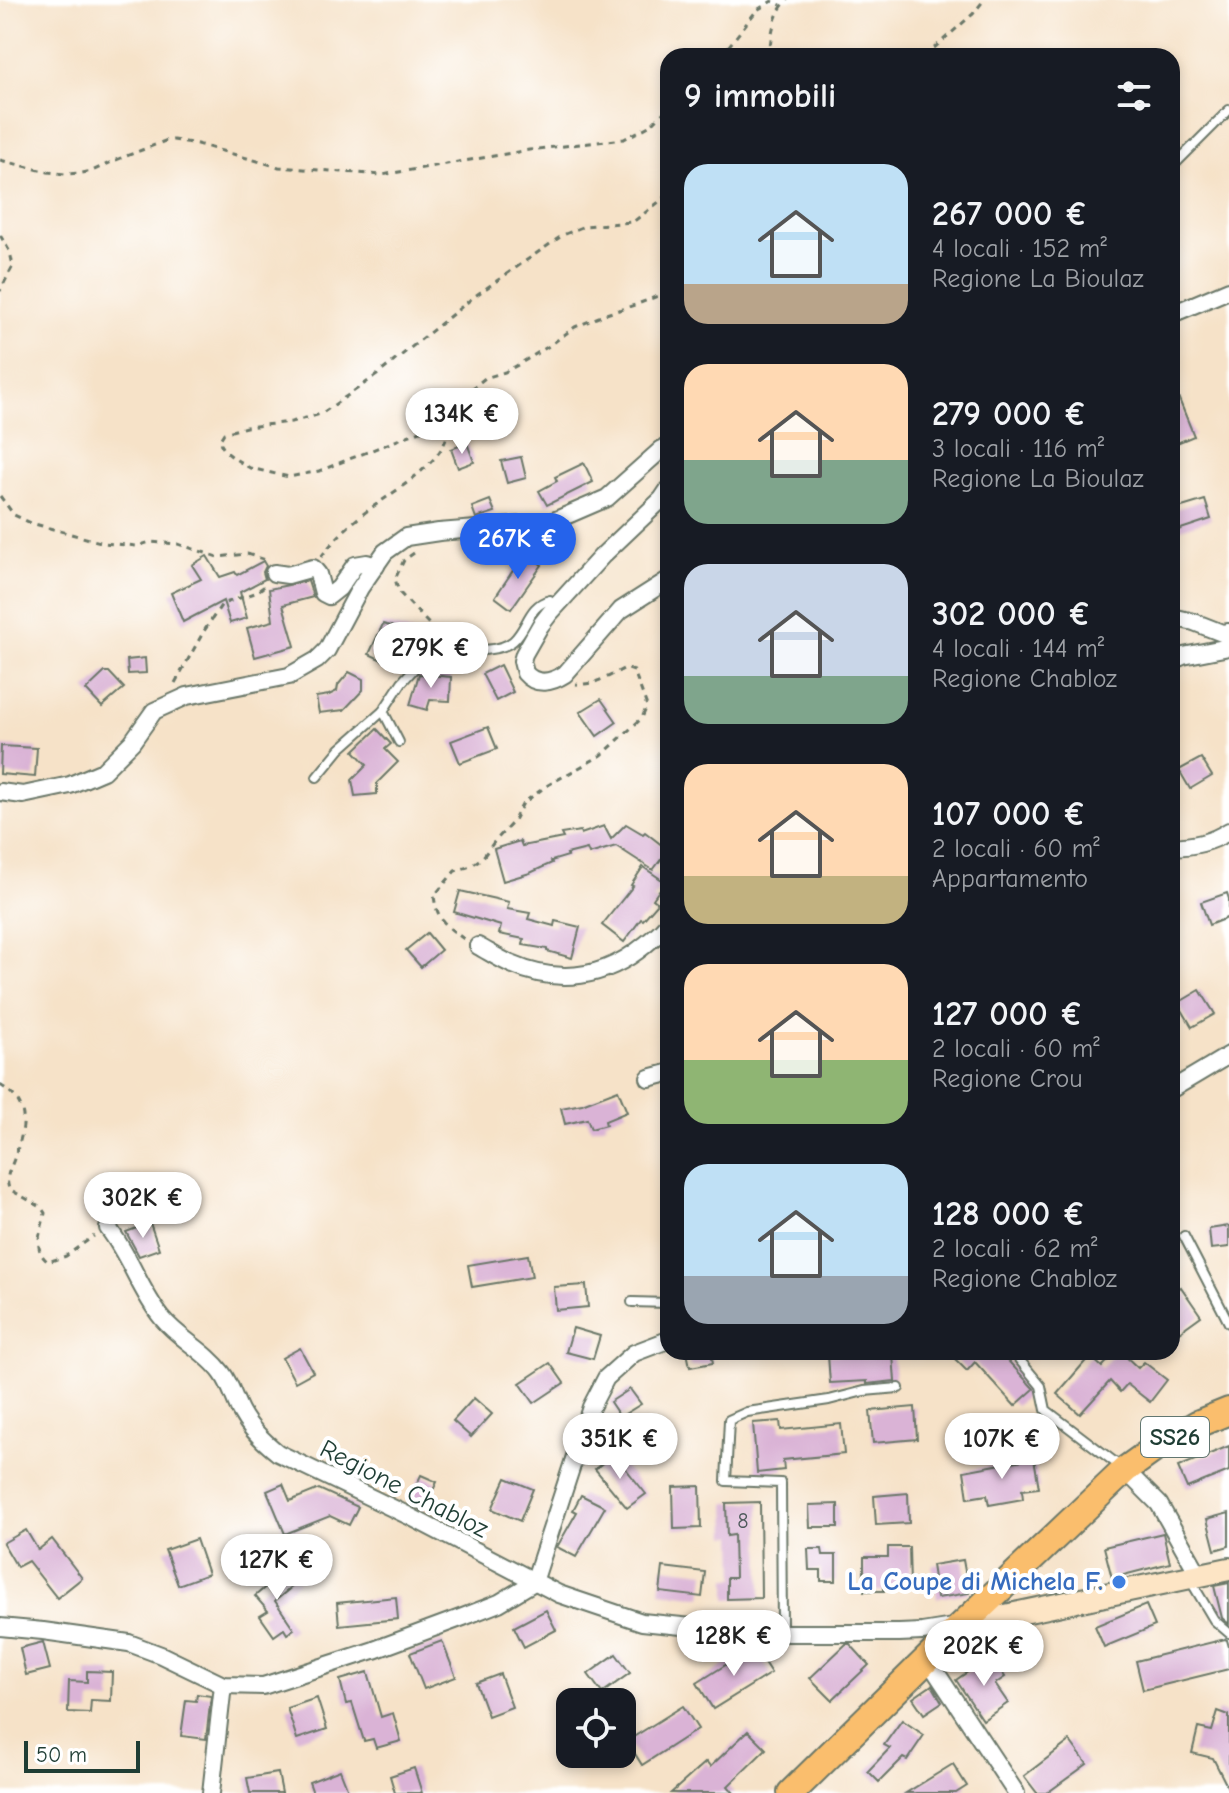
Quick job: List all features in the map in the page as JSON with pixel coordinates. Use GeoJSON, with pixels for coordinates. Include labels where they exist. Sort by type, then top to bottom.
{"type":"FeatureCollection","features":[{"type":"Feature","properties":{"kind":"main road","name":"SS26"},"geometry":{"type":"LineString","coordinates":[[791,1793],[1125,1470],[1184,1431],[1229,1411]]}},
{"type":"Feature","properties":{"kind":"street"},"geometry":{"type":"LineString","coordinates":[[1180,311],[1229,290]]}},
{"type":"Feature","properties":{"kind":"street"},"geometry":{"type":"LineString","coordinates":[[0,792],[23,795],[70,785],[103,771],[132,742],[154,711],[187,696],[289,676],[317,660],[327,650],[360,588],[385,552],[406,537],[549,523],[607,498],[660,451]]}},
{"type":"Feature","properties":{"kind":"street"},"geometry":{"type":"LineString","coordinates":[[660,501],[602,556],[540,626],[524,654],[522,667],[529,678],[541,682],[565,674],[621,610],[660,585]]}},
{"type":"Feature","properties":{"kind":"street"},"geometry":{"type":"LineString","coordinates":[[274,573],[284,575],[313,568],[318,574],[323,593],[329,596],[339,588],[355,565],[367,563],[376,566]]}},
{"type":"Feature","properties":{"kind":"street"},"geometry":{"type":"LineString","coordinates":[[1180,619],[1222,633],[1229,632]]}},
{"type":"Feature","properties":{"kind":"street"},"geometry":{"type":"LineString","coordinates":[[1180,657],[1229,647]]}},
{"type":"Feature","properties":{"kind":"street"},"geometry":{"type":"LineString","coordinates":[[1180,847],[1216,840],[1229,831]]}},
{"type":"Feature","properties":{"kind":"street"},"geometry":{"type":"LineString","coordinates":[[478,946],[522,968],[543,974],[574,976],[601,971],[630,957],[660,930]]}},
{"type":"Feature","properties":{"kind":"street"},"geometry":{"type":"LineString","coordinates":[[1180,1084],[1229,1055]]}},
{"type":"Feature","properties":{"kind":"street"},"geometry":{"type":"LineString","coordinates":[[649,1078],[660,1075]]}},
{"type":"Feature","properties":{"kind":"street","name":"Regione Chabloz"},"geometry":{"type":"LineString","coordinates":[[108,1228],[164,1321],[221,1372],[240,1410],[262,1440],[278,1453],[409,1516],[534,1582],[588,1605],[642,1622],[751,1633],[911,1632],[962,1625]]}},
{"type":"Feature","properties":{"kind":"street"},"geometry":{"type":"LineString","coordinates":[[0,1627],[129,1643],[223,1685],[263,1686],[499,1603],[534,1582],[591,1407],[606,1378],[634,1353],[660,1343]]}},
{"type":"Feature","properties":{"kind":"street"},"geometry":{"type":"LineString","coordinates":[[1125,1470],[1159,1504],[1194,1576]]}},
{"type":"Feature","properties":{"kind":"street"},"geometry":{"type":"LineString","coordinates":[[962,1625],[1229,1569]]}},
{"type":"Feature","properties":{"kind":"street"},"geometry":{"type":"LineString","coordinates":[[928,1660],[1016,1793]]}},
{"type":"Feature","properties":{"kind":"street"},"geometry":{"type":"LineString","coordinates":[[211,1793],[223,1685]]}},
{"type":"Feature","properties":{"kind":"lane"},"geometry":{"type":"LineString","coordinates":[[1180,159],[1229,110]]}},
{"type":"Feature","properties":{"kind":"lane"},"geometry":{"type":"LineString","coordinates":[[317,777],[340,749],[383,711],[402,682],[432,649],[499,648],[514,640],[532,611],[544,601],[550,600],[556,605]]}},
{"type":"Feature","properties":{"kind":"lane"},"geometry":{"type":"LineString","coordinates":[[383,711],[399,742]]}},
{"type":"Feature","properties":{"kind":"lane"},"geometry":{"type":"LineString","coordinates":[[1184,1236],[1229,1323]]}},
{"type":"Feature","properties":{"kind":"lane"},"geometry":{"type":"LineString","coordinates":[[632,1302],[660,1303]]}},
{"type":"Feature","properties":{"kind":"lane"},"geometry":{"type":"LineString","coordinates":[[1020,1360],[1041,1386],[1046,1410],[1125,1470]]}},
{"type":"Feature","properties":{"kind":"lane"},"geometry":{"type":"LineString","coordinates":[[782,1632],[781,1483],[726,1481],[729,1420],[747,1412],[829,1400],[864,1391],[899,1388]]}},
{"type":"Feature","properties":{"kind":"lane"},"geometry":{"type":"LineString","coordinates":[[1194,1576],[1214,1620],[1229,1633]]}},
{"type":"Feature","properties":{"kind":"path"},"geometry":{"type":"LineString","coordinates":[[770,48],[781,5],[788,0]]}},
{"type":"Feature","properties":{"kind":"path"},"geometry":{"type":"LineString","coordinates":[[935,48],[984,0]]}},
{"type":"Feature","properties":{"kind":"path"},"geometry":{"type":"LineString","coordinates":[[727,48],[757,10],[772,1],[781,5]]}},
{"type":"Feature","properties":{"kind":"path"},"geometry":{"type":"LineString","coordinates":[[0,160],[48,172],[82,173],[173,140],[279,167],[382,175],[515,152],[624,139],[651,125],[660,116]]}},
{"type":"Feature","properties":{"kind":"path"},"geometry":{"type":"LineString","coordinates":[[445,422],[437,422],[319,471],[289,477],[250,468],[225,451],[219,441],[224,433],[246,427],[291,422],[321,414],[377,375],[475,296],[563,235],[584,226],[633,222],[660,201]]}},
{"type":"Feature","properties":{"kind":"path"},"geometry":{"type":"LineString","coordinates":[[0,235],[10,252],[13,266],[0,291]]}},
{"type":"Feature","properties":{"kind":"path"},"geometry":{"type":"LineString","coordinates":[[445,422],[469,391],[485,378],[516,366],[575,327],[660,295]]}},
{"type":"Feature","properties":{"kind":"path"},"geometry":{"type":"LineString","coordinates":[[313,568],[334,540],[419,473],[434,457],[447,439],[449,432],[445,422]]}},
{"type":"Feature","properties":{"kind":"path"},"geometry":{"type":"LineString","coordinates":[[0,496],[14,515],[104,543],[137,546],[150,542],[178,544],[218,557],[247,554],[266,560],[274,578],[255,593],[222,604],[175,682],[171,703]]}},
{"type":"Feature","properties":{"kind":"path"},"geometry":{"type":"LineString","coordinates":[[428,535],[428,545],[404,560],[395,579],[399,592],[450,648]]}},
{"type":"Feature","properties":{"kind":"path"},"geometry":{"type":"LineString","coordinates":[[478,946],[463,939],[439,917],[434,896],[455,871],[471,866],[483,857],[513,822],[523,803],[548,785],[602,755],[642,718],[647,706],[634,671],[625,668],[584,685],[572,683],[565,674]]}},
{"type":"Feature","properties":{"kind":"path"},"geometry":{"type":"LineString","coordinates":[[0,1085],[16,1097],[22,1108],[22,1134],[6,1174],[7,1182],[9,1189],[41,1207],[45,1213],[38,1245],[42,1257],[48,1262],[66,1256],[108,1228]]}},
{"type":"Feature","properties":{"kind":"building"},"geometry":{"type":"Polygon","coordinates":[[[1180,402],[1194,436],[1180,442],[1180,402]]]}},
{"type":"Feature","properties":{"kind":"building"},"geometry":{"type":"Polygon","coordinates":[[[467,443],[474,462],[458,468],[451,449],[467,443]]]}},
{"type":"Feature","properties":{"kind":"building"},"geometry":{"type":"Polygon","coordinates":[[[521,457],[526,478],[507,483],[501,461],[521,457]]]}},
{"type":"Feature","properties":{"kind":"building"},"geometry":{"type":"Polygon","coordinates":[[[584,463],[593,482],[547,505],[539,491],[557,481],[555,477],[584,463]]]}},
{"type":"Feature","properties":{"kind":"building"},"geometry":{"type":"Polygon","coordinates":[[[490,500],[495,512],[476,518],[472,507],[490,500]]]}},
{"type":"Feature","properties":{"kind":"building"},"geometry":{"type":"Polygon","coordinates":[[[1205,500],[1211,519],[1180,529],[1180,508],[1205,500]]]}},
{"type":"Feature","properties":{"kind":"building"},"geometry":{"type":"Polygon","coordinates":[[[525,553],[542,565],[511,609],[495,597],[525,553]]]}},
{"type":"Feature","properties":{"kind":"building"},"geometry":{"type":"Polygon","coordinates":[[[207,556],[220,577],[235,572],[237,575],[263,561],[266,566],[263,572],[265,579],[240,592],[247,618],[230,623],[223,601],[183,622],[171,593],[201,579],[192,565],[207,556]]]}},
{"type":"Feature","properties":{"kind":"building"},"geometry":{"type":"Polygon","coordinates":[[[308,581],[313,597],[283,605],[295,646],[255,657],[247,628],[273,621],[269,589],[308,581]]]}},
{"type":"Feature","properties":{"kind":"building"},"geometry":{"type":"Polygon","coordinates":[[[383,624],[415,633],[408,656],[391,651],[386,662],[369,654],[383,624]]]}},
{"type":"Feature","properties":{"kind":"building"},"geometry":{"type":"Polygon","coordinates":[[[145,658],[146,673],[128,674],[127,660],[145,658]]]}},
{"type":"Feature","properties":{"kind":"building"},"geometry":{"type":"Polygon","coordinates":[[[500,665],[513,692],[496,701],[482,674],[500,665]]]}},
{"type":"Feature","properties":{"kind":"building"},"geometry":{"type":"Polygon","coordinates":[[[105,672],[109,672],[124,688],[102,707],[86,690],[105,672]]]}},
{"type":"Feature","properties":{"kind":"building"},"geometry":{"type":"Polygon","coordinates":[[[349,672],[363,679],[363,690],[344,710],[319,713],[316,697],[337,691],[349,672]]]}},
{"type":"Feature","properties":{"kind":"building"},"geometry":{"type":"Polygon","coordinates":[[[419,674],[451,677],[450,701],[430,700],[427,710],[410,705],[419,674]]]}},
{"type":"Feature","properties":{"kind":"building"},"geometry":{"type":"Polygon","coordinates":[[[601,699],[617,722],[597,736],[580,712],[601,699]]]}},
{"type":"Feature","properties":{"kind":"building"},"geometry":{"type":"Polygon","coordinates":[[[488,727],[497,749],[460,763],[451,741],[488,727]]]}},
{"type":"Feature","properties":{"kind":"building"},"geometry":{"type":"Polygon","coordinates":[[[377,729],[391,744],[385,749],[398,762],[377,783],[377,794],[355,796],[352,780],[367,765],[354,751],[377,729]]]}},
{"type":"Feature","properties":{"kind":"building"},"geometry":{"type":"Polygon","coordinates":[[[1,746],[37,748],[35,777],[0,774],[1,746]]]}},
{"type":"Feature","properties":{"kind":"building"},"geometry":{"type":"Polygon","coordinates":[[[1201,758],[1212,776],[1190,789],[1180,769],[1201,758]]]}},
{"type":"Feature","properties":{"kind":"building"},"geometry":{"type":"Polygon","coordinates":[[[626,824],[643,834],[645,832],[660,844],[660,861],[653,870],[616,846],[589,854],[587,849],[567,854],[530,873],[503,881],[494,849],[520,841],[522,846],[563,838],[561,834],[580,831],[581,834],[604,826],[611,839],[626,824]]]}},
{"type":"Feature","properties":{"kind":"building"},"geometry":{"type":"Polygon","coordinates":[[[643,867],[660,879],[660,889],[653,899],[658,903],[624,942],[602,925],[643,867]]]}},
{"type":"Feature","properties":{"kind":"building"},"geometry":{"type":"Polygon","coordinates":[[[460,891],[509,902],[507,909],[530,913],[528,919],[554,926],[555,921],[580,927],[572,958],[523,945],[524,939],[499,934],[501,926],[454,912],[460,891]]]}},
{"type":"Feature","properties":{"kind":"building"},"geometry":{"type":"Polygon","coordinates":[[[1227,893],[1229,917],[1209,925],[1201,902],[1227,893]]]}},
{"type":"Feature","properties":{"kind":"building"},"geometry":{"type":"Polygon","coordinates":[[[427,933],[441,950],[421,967],[406,950],[427,933]]]}},
{"type":"Feature","properties":{"kind":"building"},"geometry":{"type":"Polygon","coordinates":[[[1200,990],[1215,1014],[1192,1027],[1180,1002],[1200,990]]]}},
{"type":"Feature","properties":{"kind":"building"},"geometry":{"type":"Polygon","coordinates":[[[618,1090],[627,1112],[605,1121],[606,1125],[591,1129],[587,1119],[565,1124],[561,1108],[582,1104],[618,1090]]]}},
{"type":"Feature","properties":{"kind":"building"},"geometry":{"type":"Polygon","coordinates":[[[150,1223],[159,1249],[139,1256],[126,1232],[150,1223]]]}},
{"type":"Feature","properties":{"kind":"building"},"geometry":{"type":"Polygon","coordinates":[[[1229,1226],[1229,1247],[1211,1249],[1209,1229],[1229,1226]]]}},
{"type":"Feature","properties":{"kind":"building"},"geometry":{"type":"Polygon","coordinates":[[[528,1255],[532,1277],[472,1287],[468,1265],[528,1255]]]}},
{"type":"Feature","properties":{"kind":"building"},"geometry":{"type":"Polygon","coordinates":[[[586,1285],[588,1307],[556,1310],[554,1287],[586,1285]]]}},
{"type":"Feature","properties":{"kind":"building"},"geometry":{"type":"Polygon","coordinates":[[[1180,1288],[1201,1316],[1180,1331],[1180,1288]]]}},
{"type":"Feature","properties":{"kind":"building"},"geometry":{"type":"Polygon","coordinates":[[[573,1328],[600,1336],[593,1359],[566,1352],[573,1328]]]}},
{"type":"Feature","properties":{"kind":"building"},"geometry":{"type":"Polygon","coordinates":[[[300,1348],[313,1372],[295,1382],[282,1358],[300,1348]]]}},
{"type":"Feature","properties":{"kind":"building"},"geometry":{"type":"Polygon","coordinates":[[[689,1360],[712,1360],[713,1363],[690,1367],[689,1360]]]}},
{"type":"Feature","properties":{"kind":"building"},"geometry":{"type":"Polygon","coordinates":[[[828,1360],[893,1360],[895,1381],[830,1383],[828,1360]]]}},
{"type":"Feature","properties":{"kind":"building"},"geometry":{"type":"Polygon","coordinates":[[[956,1360],[1007,1360],[1034,1389],[1015,1406],[975,1362],[967,1371],[956,1360]]]}},
{"type":"Feature","properties":{"kind":"building"},"geometry":{"type":"Polygon","coordinates":[[[1087,1360],[1094,1360],[1102,1367],[1109,1360],[1130,1360],[1138,1368],[1144,1362],[1167,1380],[1150,1402],[1127,1384],[1120,1392],[1110,1381],[1080,1414],[1057,1394],[1087,1360]]]}},
{"type":"Feature","properties":{"kind":"building"},"geometry":{"type":"Polygon","coordinates":[[[550,1363],[564,1383],[534,1403],[520,1383],[550,1363]]]}},
{"type":"Feature","properties":{"kind":"building"},"geometry":{"type":"Polygon","coordinates":[[[630,1389],[641,1404],[620,1417],[610,1402],[630,1389]]]}},
{"type":"Feature","properties":{"kind":"building"},"geometry":{"type":"Polygon","coordinates":[[[474,1398],[492,1414],[471,1437],[453,1421],[474,1398]]]}},
{"type":"Feature","properties":{"kind":"building"},"geometry":{"type":"Polygon","coordinates":[[[915,1407],[917,1439],[873,1443],[870,1411],[915,1407]]]}},
{"type":"Feature","properties":{"kind":"building"},"geometry":{"type":"Polygon","coordinates":[[[780,1421],[781,1430],[841,1424],[844,1454],[783,1460],[784,1470],[757,1473],[753,1423],[780,1421]]]}},
{"type":"Feature","properties":{"kind":"building"},"geometry":{"type":"Polygon","coordinates":[[[1229,1446],[1229,1471],[1187,1488],[1178,1467],[1229,1446]]]}},
{"type":"Feature","properties":{"kind":"building"},"geometry":{"type":"Polygon","coordinates":[[[614,1454],[646,1494],[627,1508],[595,1469],[614,1454]]]}},
{"type":"Feature","properties":{"kind":"building"},"geometry":{"type":"Polygon","coordinates":[[[1034,1458],[1039,1488],[1022,1490],[1023,1499],[989,1505],[987,1495],[968,1498],[964,1471],[1034,1458]]]}},
{"type":"Feature","properties":{"kind":"building"},"geometry":{"type":"Polygon","coordinates":[[[421,1475],[437,1482],[423,1511],[408,1503],[421,1475]]]}},
{"type":"Feature","properties":{"kind":"building"},"geometry":{"type":"Polygon","coordinates":[[[506,1478],[533,1489],[520,1521],[492,1509],[506,1478]]]}},
{"type":"Feature","properties":{"kind":"building"},"geometry":{"type":"Polygon","coordinates":[[[283,1484],[290,1501],[319,1489],[358,1507],[349,1525],[330,1516],[285,1534],[267,1491],[283,1484]]]}},
{"type":"Feature","properties":{"kind":"building"},"geometry":{"type":"Polygon","coordinates":[[[700,1486],[701,1528],[674,1529],[673,1487],[700,1486]]]}},
{"type":"Feature","properties":{"kind":"building"},"geometry":{"type":"Polygon","coordinates":[[[908,1493],[909,1523],[876,1525],[874,1496],[908,1493]]]}},
{"type":"Feature","properties":{"kind":"building"},"geometry":{"type":"Polygon","coordinates":[[[581,1495],[605,1507],[576,1557],[557,1547],[577,1512],[573,1510],[581,1495]]]}},
{"type":"Feature","properties":{"kind":"building"},"geometry":{"type":"Polygon","coordinates":[[[760,1502],[761,1598],[727,1599],[727,1578],[735,1578],[734,1535],[727,1536],[726,1503],[760,1502]]]}},
{"type":"Feature","properties":{"kind":"building"},"geometry":{"type":"Polygon","coordinates":[[[838,1504],[838,1527],[810,1527],[809,1505],[838,1504]]]}},
{"type":"Feature","properties":{"kind":"building"},"geometry":{"type":"Polygon","coordinates":[[[1229,1513],[1229,1546],[1215,1550],[1207,1519],[1229,1513]]]}},
{"type":"Feature","properties":{"kind":"building"},"geometry":{"type":"Polygon","coordinates":[[[26,1530],[38,1550],[52,1539],[82,1578],[57,1598],[28,1561],[17,1567],[3,1543],[26,1530]]]}},
{"type":"Feature","properties":{"kind":"building"},"geometry":{"type":"Polygon","coordinates":[[[1163,1533],[1170,1563],[1112,1578],[1104,1547],[1163,1533]]]}},
{"type":"Feature","properties":{"kind":"building"},"geometry":{"type":"Polygon","coordinates":[[[196,1539],[208,1574],[178,1585],[165,1550],[196,1539]]]}},
{"type":"Feature","properties":{"kind":"building"},"geometry":{"type":"Polygon","coordinates":[[[888,1547],[909,1547],[910,1586],[864,1591],[864,1557],[888,1557],[888,1547]]]}},
{"type":"Feature","properties":{"kind":"building"},"geometry":{"type":"Polygon","coordinates":[[[808,1549],[822,1549],[823,1555],[836,1555],[836,1581],[821,1581],[821,1570],[809,1570],[808,1549]]]}},
{"type":"Feature","properties":{"kind":"building"},"geometry":{"type":"Polygon","coordinates":[[[963,1560],[969,1593],[937,1598],[932,1565],[963,1560]]]}},
{"type":"Feature","properties":{"kind":"building"},"geometry":{"type":"Polygon","coordinates":[[[663,1567],[705,1572],[702,1597],[660,1592],[663,1567]]]}},
{"type":"Feature","properties":{"kind":"building"},"geometry":{"type":"Polygon","coordinates":[[[288,1568],[299,1581],[275,1601],[294,1629],[287,1634],[284,1629],[274,1636],[260,1616],[268,1611],[255,1596],[288,1568]]]}},
{"type":"Feature","properties":{"kind":"building"},"geometry":{"type":"Polygon","coordinates":[[[1229,1583],[1229,1624],[1222,1618],[1214,1586],[1229,1583]]]}},
{"type":"Feature","properties":{"kind":"building"},"geometry":{"type":"Polygon","coordinates":[[[396,1597],[398,1619],[339,1625],[337,1603],[396,1597]]]}},
{"type":"Feature","properties":{"kind":"building"},"geometry":{"type":"Polygon","coordinates":[[[1146,1605],[1155,1626],[1104,1647],[1095,1626],[1146,1605]]]}},
{"type":"Feature","properties":{"kind":"building"},"geometry":{"type":"Polygon","coordinates":[[[546,1610],[556,1630],[524,1647],[514,1627],[546,1610]]]}},
{"type":"Feature","properties":{"kind":"building"},"geometry":{"type":"Polygon","coordinates":[[[1225,1639],[1229,1647],[1229,1669],[1143,1690],[1136,1661],[1225,1639]]]}},
{"type":"Feature","properties":{"kind":"building"},"geometry":{"type":"Polygon","coordinates":[[[442,1641],[456,1677],[424,1689],[410,1653],[442,1641]]]}},
{"type":"Feature","properties":{"kind":"building"},"geometry":{"type":"Polygon","coordinates":[[[43,1642],[50,1669],[26,1675],[20,1648],[43,1642]]]}},
{"type":"Feature","properties":{"kind":"building"},"geometry":{"type":"Polygon","coordinates":[[[846,1644],[850,1644],[869,1665],[832,1700],[810,1678],[846,1644]]]}},
{"type":"Feature","properties":{"kind":"building"},"geometry":{"type":"Polygon","coordinates":[[[754,1647],[771,1673],[713,1709],[697,1683],[754,1647]]]}},
{"type":"Feature","properties":{"kind":"building"},"geometry":{"type":"Polygon","coordinates":[[[616,1654],[630,1673],[609,1688],[598,1688],[588,1674],[616,1654]]]}},
{"type":"Feature","properties":{"kind":"building"},"geometry":{"type":"Polygon","coordinates":[[[991,1656],[1005,1677],[995,1684],[1008,1703],[983,1720],[956,1680],[991,1656]]]}},
{"type":"Feature","properties":{"kind":"building"},"geometry":{"type":"Polygon","coordinates":[[[87,1671],[112,1672],[111,1701],[91,1700],[90,1713],[68,1712],[69,1681],[87,1682],[87,1671]]]}},
{"type":"Feature","properties":{"kind":"building"},"geometry":{"type":"Polygon","coordinates":[[[368,1672],[381,1717],[393,1713],[401,1741],[376,1748],[373,1739],[364,1741],[352,1703],[346,1704],[340,1680],[368,1672]]]}},
{"type":"Feature","properties":{"kind":"building"},"geometry":{"type":"Polygon","coordinates":[[[500,1674],[512,1707],[488,1716],[476,1683],[500,1674]]]}},
{"type":"Feature","properties":{"kind":"building"},"geometry":{"type":"Polygon","coordinates":[[[932,1685],[942,1702],[924,1714],[913,1698],[932,1685]]]}},
{"type":"Feature","properties":{"kind":"building"},"geometry":{"type":"Polygon","coordinates":[[[197,1694],[211,1696],[206,1739],[181,1736],[186,1700],[196,1701],[197,1694]]]}},
{"type":"Feature","properties":{"kind":"building"},"geometry":{"type":"Polygon","coordinates":[[[317,1698],[327,1729],[297,1739],[287,1708],[317,1698]]]}},
{"type":"Feature","properties":{"kind":"building"},"geometry":{"type":"Polygon","coordinates":[[[683,1706],[698,1729],[642,1765],[636,1755],[636,1735],[683,1706]]]}},
{"type":"Feature","properties":{"kind":"building"},"geometry":{"type":"Polygon","coordinates":[[[1218,1711],[1229,1715],[1229,1790],[1213,1758],[1192,1753],[1198,1728],[1212,1731],[1218,1711]]]}},
{"type":"Feature","properties":{"kind":"building"},"geometry":{"type":"Polygon","coordinates":[[[902,1720],[924,1735],[907,1760],[903,1758],[879,1782],[868,1771],[890,1748],[884,1745],[902,1720]]]}},
{"type":"Feature","properties":{"kind":"building"},"geometry":{"type":"Polygon","coordinates":[[[748,1731],[766,1749],[728,1786],[734,1793],[671,1793],[706,1762],[710,1767],[748,1731]]]}},
{"type":"Feature","properties":{"kind":"building"},"geometry":{"type":"Polygon","coordinates":[[[1070,1741],[1087,1764],[1047,1793],[1037,1793],[1024,1776],[1070,1741]]]}},
{"type":"Feature","properties":{"kind":"building"},"geometry":{"type":"Polygon","coordinates":[[[953,1764],[967,1786],[956,1793],[906,1793],[953,1764]]]}},
{"type":"Feature","properties":{"kind":"building"},"geometry":{"type":"Polygon","coordinates":[[[414,1768],[422,1793],[395,1793],[390,1776],[414,1768]]]}},
{"type":"Feature","properties":{"kind":"building"},"geometry":{"type":"Polygon","coordinates":[[[340,1770],[349,1793],[313,1793],[309,1782],[340,1770]]]}},
{"type":"Feature","properties":{"kind":"building"},"geometry":{"type":"Polygon","coordinates":[[[278,1773],[282,1793],[250,1793],[247,1778],[278,1773]]]}},
{"type":"Feature","properties":{"kind":"place","name":"La Coupe di Michela F."},"geometry":{"type":"Point","coordinates":[1119,1582]}}]}
